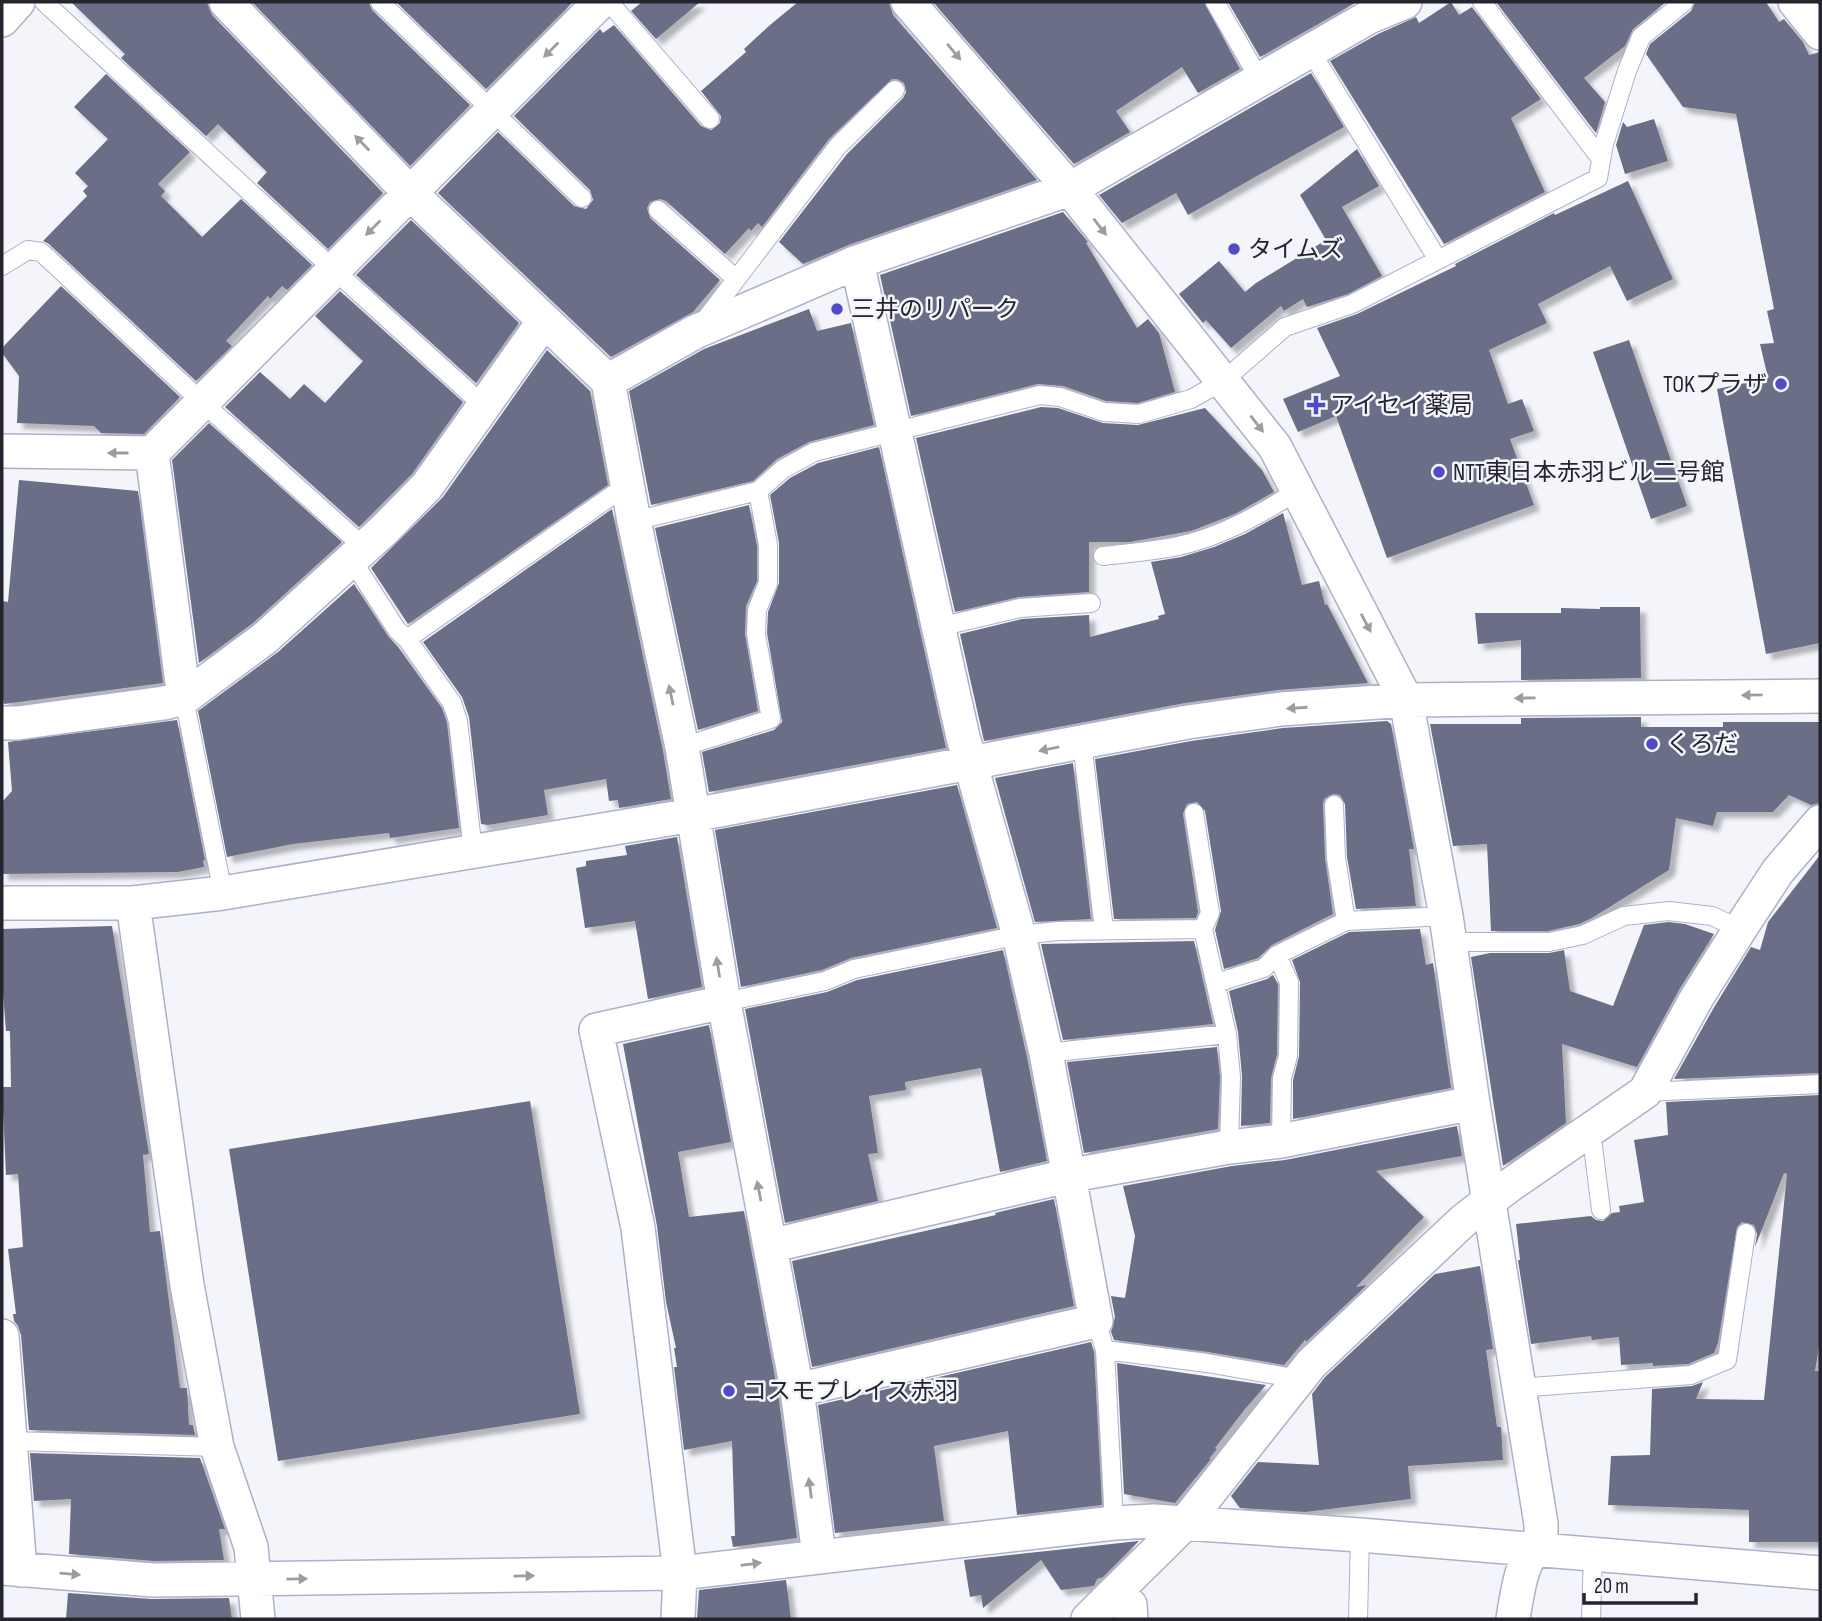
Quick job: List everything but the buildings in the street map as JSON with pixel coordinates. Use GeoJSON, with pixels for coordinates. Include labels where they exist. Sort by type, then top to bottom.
{"type":"FeatureCollection","features":[{"type":"Feature","properties":{"kind":"street"},"geometry":{"type":"LineString","coordinates":[[2,20],[18,2]]}},
{"type":"Feature","properties":{"kind":"street"},"geometry":{"type":"LineString","coordinates":[[226,2],[409,192],[608,381],[634,521],[682,747],[724,1002],[797,1390],[820,1555]]}},
{"type":"Feature","properties":{"kind":"street"},"geometry":{"type":"LineString","coordinates":[[2,451],[152,453],[600,2]]}},
{"type":"Feature","properties":{"kind":"street"},"geometry":{"type":"LineString","coordinates":[[908,2],[1070,189],[1275,447],[1406,700],[1448,929],[1472,1103],[1541,1524],[1541,1540],[1532,1549],[1521,1570],[1513,1619]]}},
{"type":"Feature","properties":{"kind":"street"},"geometry":{"type":"LineString","coordinates":[[608,381],[695,332],[857,262],[1070,189],[1369,17],[1405,2]]}},
{"type":"Feature","properties":{"kind":"street"},"geometry":{"type":"LineString","coordinates":[[1794,2],[1820,33]]}},
{"type":"Feature","properties":{"kind":"street"},"geometry":{"type":"LineString","coordinates":[[797,1390],[1101,1336],[1067,1176],[1046,1053],[1019,935],[970,763],[857,262]]}},
{"type":"Feature","properties":{"kind":"street"},"geometry":{"type":"LineString","coordinates":[[2,723],[151,705],[184,698],[265,638],[359,554],[427,486],[544,321]]}},
{"type":"Feature","properties":{"kind":"street"},"geometry":{"type":"LineString","coordinates":[[152,453],[184,698]]}},
{"type":"Feature","properties":{"kind":"street"},"geometry":{"type":"LineString","coordinates":[[2,903],[133,903],[222,893],[693,815],[1188,722],[1281,709],[1406,700],[1820,696]]}},
{"type":"Feature","properties":{"kind":"street"},"geometry":{"type":"LineString","coordinates":[[1088,1619],[1123,1606],[1311,1364],[1464,1220],[1645,1092],[1696,999],[1740,929],[1778,871],[1820,822]]}},
{"type":"Feature","properties":{"kind":"street"},"geometry":{"type":"LineString","coordinates":[[133,903],[185,1271],[217,1447],[251,1547],[258,1619]]}},
{"type":"Feature","properties":{"kind":"street"},"geometry":{"type":"LineString","coordinates":[[678,1619],[680,1573],[638,1228],[596,1030],[724,1002]]}},
{"type":"Feature","properties":{"kind":"street"},"geometry":{"type":"LineString","coordinates":[[769,1246],[1067,1176],[1229,1147],[1281,1141],[1472,1103]]}},
{"type":"Feature","properties":{"kind":"street"},"geometry":{"type":"LineString","coordinates":[[2,1336],[10,1441],[11,1569],[153,1580],[680,1573],[1114,1522],[1185,1523],[1360,1535],[1820,1573]]}},
{"type":"Feature","properties":{"kind":"lane"},"geometry":{"type":"LineString","coordinates":[[44,2],[483,405]]}},
{"type":"Feature","properties":{"kind":"lane"},"geometry":{"type":"LineString","coordinates":[[380,2],[582,198]]}},
{"type":"Feature","properties":{"kind":"lane"},"geometry":{"type":"LineString","coordinates":[[610,2],[710,119]]}},
{"type":"Feature","properties":{"kind":"lane"},"geometry":{"type":"LineString","coordinates":[[1215,2],[1260,80]]}},
{"type":"Feature","properties":{"kind":"lane"},"geometry":{"type":"LineString","coordinates":[[1482,2],[1601,159]]}},
{"type":"Feature","properties":{"kind":"lane"},"geometry":{"type":"LineString","coordinates":[[634,521],[758,491],[783,469],[814,452],[1040,395],[1060,397],[1104,412],[1139,414],[1191,398],[1223,381],[1285,327],[1352,304],[1598,178],[1627,71],[1641,37],[1684,2]]}},
{"type":"Feature","properties":{"kind":"lane"},"geometry":{"type":"LineString","coordinates":[[1310,50],[1438,260]]}},
{"type":"Feature","properties":{"kind":"lane"},"geometry":{"type":"LineString","coordinates":[[695,332],[838,146],[895,90]]}},
{"type":"Feature","properties":{"kind":"lane"},"geometry":{"type":"LineString","coordinates":[[657,210],[735,278]]}},
{"type":"Feature","properties":{"kind":"lane"},"geometry":{"type":"LineString","coordinates":[[2,266],[28,250],[41,252],[202,402],[359,554],[397,629],[452,703],[458,720],[473,851]]}},
{"type":"Feature","properties":{"kind":"lane"},"geometry":{"type":"LineString","coordinates":[[407,639],[627,485]]}},
{"type":"Feature","properties":{"kind":"lane"},"geometry":{"type":"LineString","coordinates":[[682,747],[771,719],[756,634],[757,610],[768,583],[768,545],[758,491]]}},
{"type":"Feature","properties":{"kind":"lane"},"geometry":{"type":"LineString","coordinates":[[1103,556],[1181,545],[1228,529],[1297,491]]}},
{"type":"Feature","properties":{"kind":"lane"},"geometry":{"type":"LineString","coordinates":[[939,627],[1020,608],[1091,604]]}},
{"type":"Feature","properties":{"kind":"lane"},"geometry":{"type":"LineString","coordinates":[[184,698],[222,893]]}},
{"type":"Feature","properties":{"kind":"lane"},"geometry":{"type":"LineString","coordinates":[[1082,742],[1104,930]]}},
{"type":"Feature","properties":{"kind":"lane"},"geometry":{"type":"LineString","coordinates":[[1334,805],[1336,858],[1346,920]]}},
{"type":"Feature","properties":{"kind":"lane"},"geometry":{"type":"LineString","coordinates":[[1194,813],[1210,912],[1203,929],[1227,1034],[1231,1077],[1229,1147]]}},
{"type":"Feature","properties":{"kind":"lane"},"geometry":{"type":"LineString","coordinates":[[1216,983],[1264,968],[1277,955],[1346,920],[1549,942],[1583,935],[1624,916],[1669,911],[1712,916],[1740,929]]}},
{"type":"Feature","properties":{"kind":"lane"},"geometry":{"type":"LineString","coordinates":[[724,1002],[825,981],[854,969],[1019,935],[1104,930],[1203,929]]}},
{"type":"Feature","properties":{"kind":"lane"},"geometry":{"type":"LineString","coordinates":[[1277,955],[1289,982],[1288,1056],[1282,1079],[1281,1141]]}},
{"type":"Feature","properties":{"kind":"lane"},"geometry":{"type":"LineString","coordinates":[[1046,1053],[1227,1034]]}},
{"type":"Feature","properties":{"kind":"lane"},"geometry":{"type":"LineString","coordinates":[[1645,1092],[1820,1084]]}},
{"type":"Feature","properties":{"kind":"lane"},"geometry":{"type":"LineString","coordinates":[[1586,1134],[1593,1146],[1601,1210]]}},
{"type":"Feature","properties":{"kind":"lane"},"geometry":{"type":"LineString","coordinates":[[1518,1388],[1690,1375],[1727,1360],[1746,1233]]}},
{"type":"Feature","properties":{"kind":"lane"},"geometry":{"type":"LineString","coordinates":[[1114,1522],[1101,1336],[1207,1363],[1299,1380]]}},
{"type":"Feature","properties":{"kind":"lane"},"geometry":{"type":"LineString","coordinates":[[10,1441],[217,1447]]}},
{"type":"Feature","properties":{"kind":"lane"},"geometry":{"type":"LineString","coordinates":[[1358,1619],[1360,1535]]}},
{"type":"Feature","properties":{"kind":"lane"},"geometry":{"type":"LineString","coordinates":[[1591,1619],[1593,1554]]}},
{"type":"Feature","properties":{"kind":"place","name":"タイムズ"},"geometry":{"type":"Point","coordinates":[1234,249]}},
{"type":"Feature","properties":{"kind":"place","name":"三井のリパーク"},"geometry":{"type":"Point","coordinates":[837,309]}},
{"type":"Feature","properties":{"kind":"place","name":"TOKプラザ"},"geometry":{"type":"Point","coordinates":[1781,384]}},
{"type":"Feature","properties":{"kind":"place","name":"アイセイ薬局"},"geometry":{"type":"Point","coordinates":[1316,405]}},
{"type":"Feature","properties":{"kind":"place","name":"NTT東日本赤羽ビル二号館"},"geometry":{"type":"Point","coordinates":[1439,472]}},
{"type":"Feature","properties":{"kind":"place","name":"くろだ"},"geometry":{"type":"Point","coordinates":[1652,744]}},
{"type":"Feature","properties":{"kind":"place","name":"コスモプレイス赤羽"},"geometry":{"type":"Point","coordinates":[729,1391]}}]}
